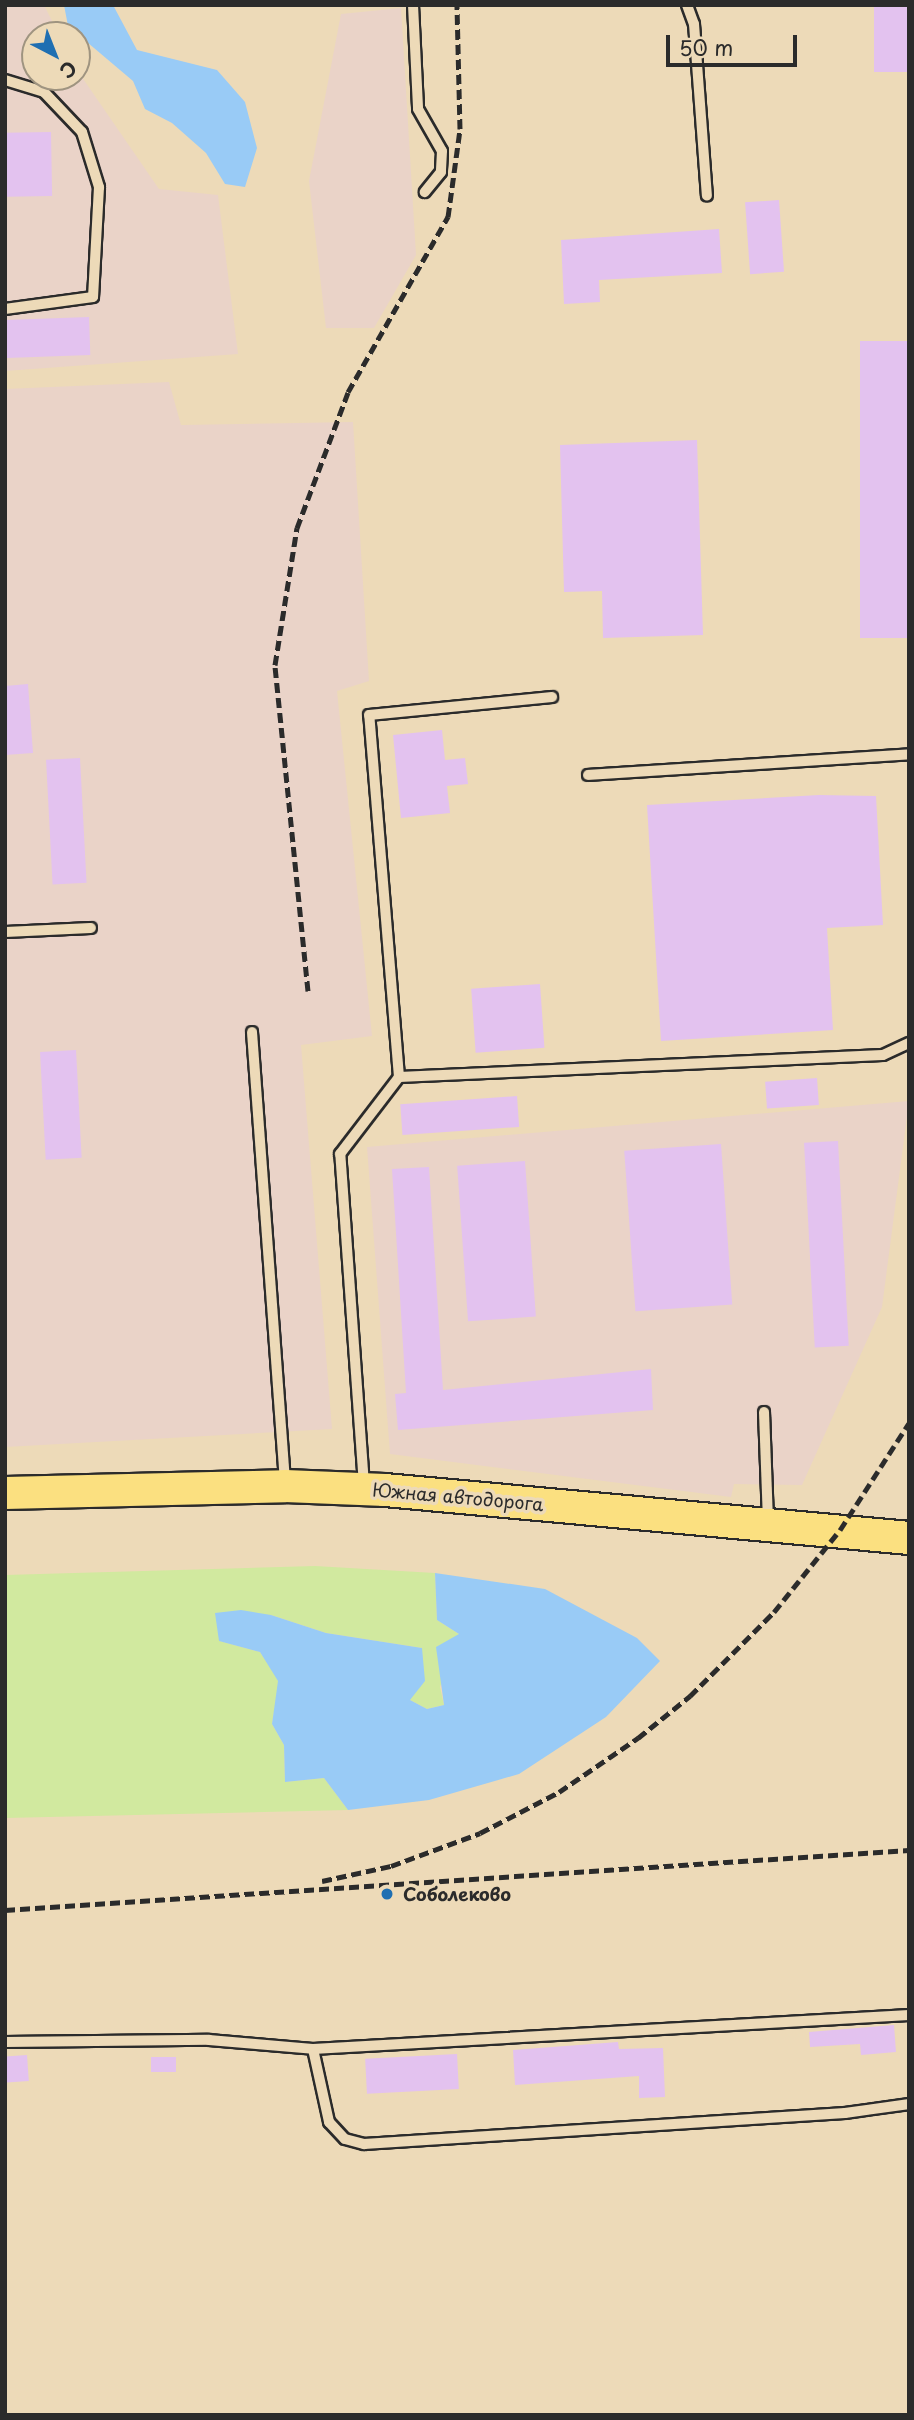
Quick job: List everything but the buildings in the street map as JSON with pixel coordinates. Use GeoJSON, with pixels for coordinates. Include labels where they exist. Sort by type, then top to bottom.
{"type":"FeatureCollection","features":[{"type":"Feature","properties":{"kind":"main road","name":"Южная автодорога"},"geometry":{"type":"LineString","coordinates":[[5,1493],[285,1486],[365,1489],[768,1523],[909,1538]]}},
{"type":"Feature","properties":{"kind":"lane"},"geometry":{"type":"LineString","coordinates":[[414,5],[418,109],[442,151],[441,172],[425,192]]}},
{"type":"Feature","properties":{"kind":"lane"},"geometry":{"type":"LineString","coordinates":[[687,5],[694,24],[707,197]]}},
{"type":"Feature","properties":{"kind":"lane"},"geometry":{"type":"LineString","coordinates":[[5,80],[44,92],[82,132],[99,187],[93,297],[5,309]]}},
{"type":"Feature","properties":{"kind":"lane"},"geometry":{"type":"LineString","coordinates":[[365,1489],[340,1154],[399,1077],[369,715],[551,697]]}},
{"type":"Feature","properties":{"kind":"lane"},"geometry":{"type":"LineString","coordinates":[[588,775],[909,754]]}},
{"type":"Feature","properties":{"kind":"lane"},"geometry":{"type":"LineString","coordinates":[[5,932],[91,928]]}},
{"type":"Feature","properties":{"kind":"lane"},"geometry":{"type":"LineString","coordinates":[[252,1032],[285,1486]]}},
{"type":"Feature","properties":{"kind":"lane"},"geometry":{"type":"LineString","coordinates":[[399,1077],[883,1055],[909,1043]]}},
{"type":"Feature","properties":{"kind":"lane"},"geometry":{"type":"LineString","coordinates":[[764,1412],[768,1523]]}},
{"type":"Feature","properties":{"kind":"lane"},"geometry":{"type":"LineString","coordinates":[[5,2042],[209,2040],[313,2049],[908,2016]]}},
{"type":"Feature","properties":{"kind":"lane"},"geometry":{"type":"LineString","coordinates":[[313,2049],[329,2122],[345,2139],[364,2144],[845,2113],[909,2104]]}},
{"type":"Feature","properties":{"kind":"shaded area"},"geometry":{"type":"Polygon","coordinates":[[[5,5],[44,5],[52,21],[21,21],[21,91],[91,90],[159,189],[218,195],[238,354],[5,371],[5,5]]]}},
{"type":"Feature","properties":{"kind":"shaded area"},"geometry":{"type":"Polygon","coordinates":[[[401,8],[416,255],[374,328],[326,328],[309,181],[341,14],[401,8]]]}},
{"type":"Feature","properties":{"kind":"shaded area"},"geometry":{"type":"Polygon","coordinates":[[[169,382],[181,425],[353,422],[369,681],[337,691],[372,1036],[301,1045],[332,1429],[5,1447],[5,389],[169,382]]]}},
{"type":"Feature","properties":{"kind":"shaded area"},"geometry":{"type":"Polygon","coordinates":[[[909,1101],[882,1307],[802,1485],[734,1484],[731,1497],[390,1454],[367,1147],[909,1101]]]}},
{"type":"Feature","properties":{"kind":"green space"},"geometry":{"type":"Polygon","coordinates":[[[315,1566],[435,1573],[437,1620],[459,1634],[440,1687],[444,1705],[427,1709],[410,1700],[422,1648],[326,1633],[271,1615],[220,1641],[260,1652],[279,1681],[272,1724],[284,1745],[285,1782],[324,1778],[348,1810],[5,1818],[5,1575],[315,1566]]]}},
{"type":"Feature","properties":{"kind":"water"},"geometry":{"type":"Polygon","coordinates":[[[64,5],[113,5],[137,50],[217,70],[245,102],[257,148],[245,187],[225,184],[206,153],[172,123],[145,109],[133,81],[91,45],[91,21],[67,21],[64,5]]]}},
{"type":"Feature","properties":{"kind":"water"},"geometry":{"type":"Polygon","coordinates":[[[435,1573],[545,1589],[637,1638],[660,1661],[606,1717],[519,1774],[429,1800],[348,1810],[324,1778],[285,1782],[284,1745],[272,1724],[278,1681],[260,1652],[219,1641],[215,1613],[241,1610],[271,1615],[326,1633],[422,1648],[425,1681],[410,1700],[427,1709],[444,1705],[436,1647],[459,1634],[437,1620],[435,1573]]]}},
{"type":"Feature","properties":{"kind":"railway"},"geometry":{"type":"LineString","coordinates":[[308,991],[275,665],[297,528],[348,392],[448,217],[460,129],[457,5]]}},
{"type":"Feature","properties":{"kind":"railway"},"geometry":{"type":"LineString","coordinates":[[322,1881],[391,1866],[480,1833],[559,1792],[638,1738],[690,1696],[774,1612],[840,1530],[909,1423]]}},
{"type":"Feature","properties":{"kind":"railway"},"geometry":{"type":"LineString","coordinates":[[5,1910],[909,1850]]}},
{"type":"Feature","properties":{"kind":"place","name":"Соболеково"},"geometry":{"type":"Point","coordinates":[387,1894]}}]}
